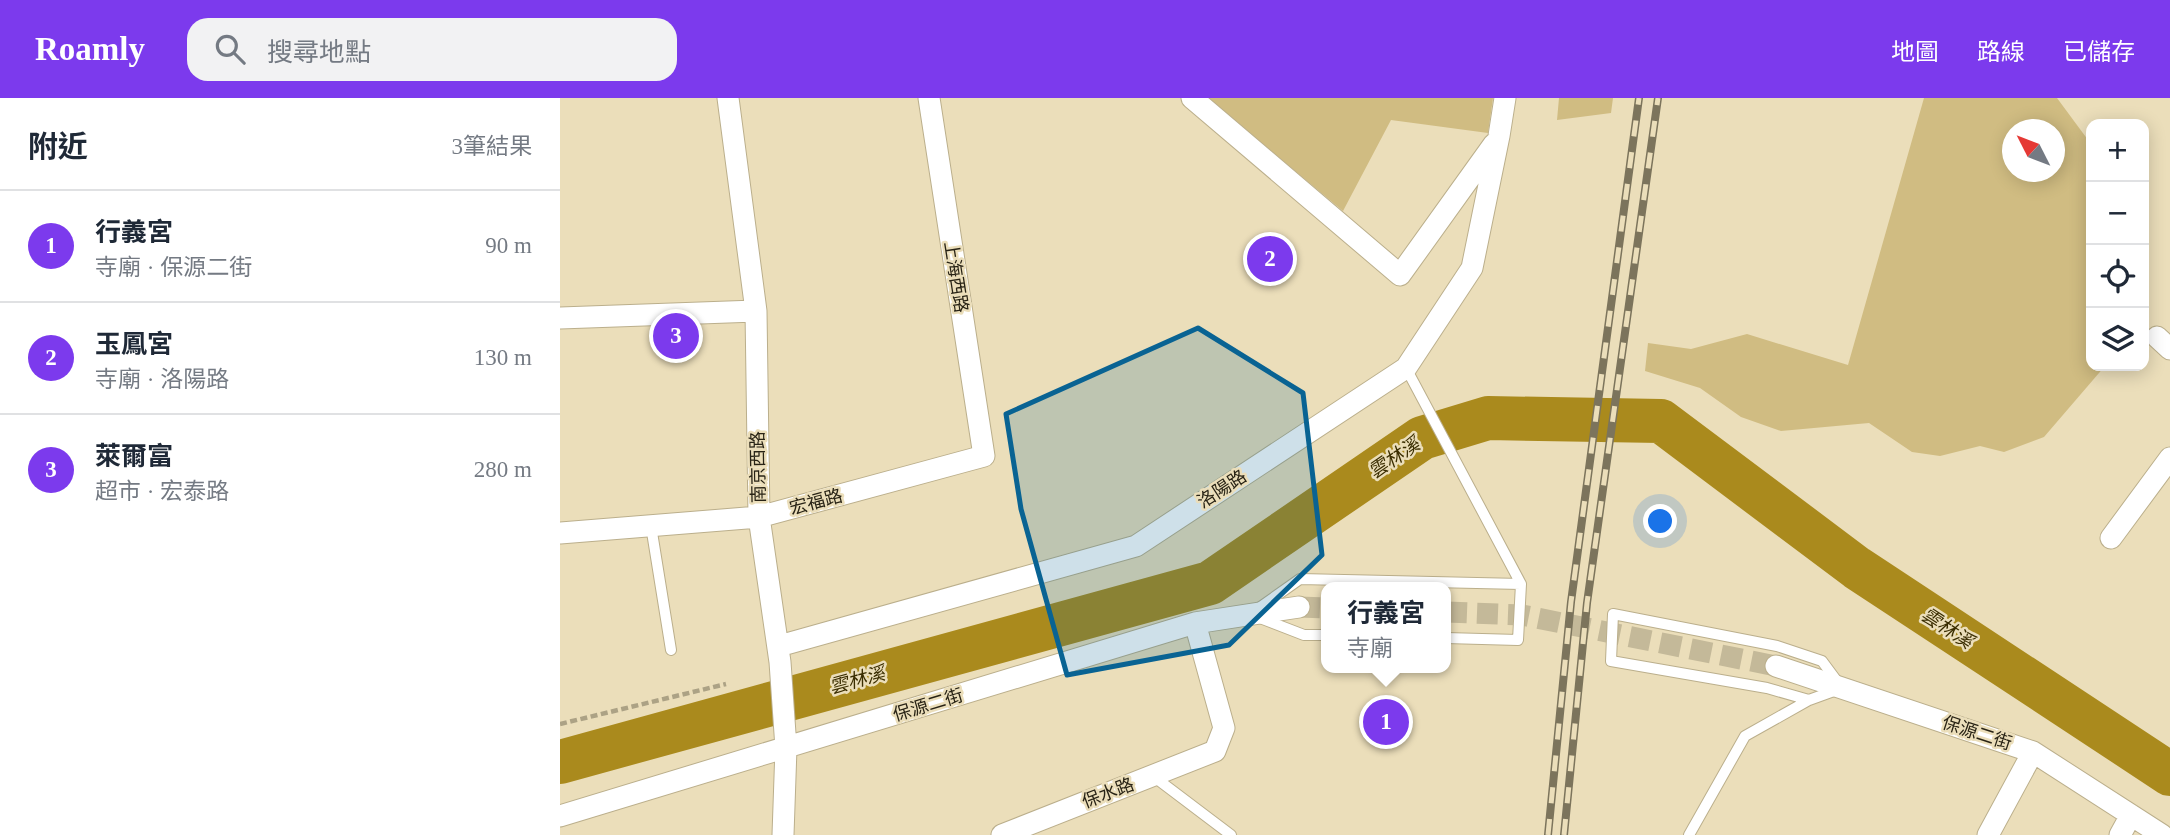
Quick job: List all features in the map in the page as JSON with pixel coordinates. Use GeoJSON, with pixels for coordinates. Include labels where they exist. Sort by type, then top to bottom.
{"type":"FeatureCollection","features":[{"type":"Feature","properties":{"kind":"street","name":"南京西路"},"geometry":{"type":"LineString","coordinates":[[728,98],[756,311],[759,517],[779,654],[785,741],[783,835]]}},
{"type":"Feature","properties":{"kind":"street","name":"上海西路"},"geometry":{"type":"LineString","coordinates":[[929,98],[984,456]]}},
{"type":"Feature","properties":{"kind":"street","name":"洛陽路"},"geometry":{"type":"LineString","coordinates":[[1192,98],[1400,275],[1499,136]]}},
{"type":"Feature","properties":{"kind":"street","name":"洛陽路"},"geometry":{"type":"LineString","coordinates":[[779,654],[1136,546],[1406,368],[1472,268],[1505,98]]}},
{"type":"Feature","properties":{"kind":"street"},"geometry":{"type":"LineString","coordinates":[[560,318],[756,311]]}},
{"type":"Feature","properties":{"kind":"street","name":"宏福路"},"geometry":{"type":"LineString","coordinates":[[560,533],[759,517],[984,456]]}},
{"type":"Feature","properties":{"kind":"street"},"geometry":{"type":"LineString","coordinates":[[2111,538],[2170,458]]}},
{"type":"Feature","properties":{"kind":"street","name":"保源二街"},"geometry":{"type":"LineString","coordinates":[[560,816],[785,741],[1195,623],[1299,607]]}},
{"type":"Feature","properties":{"kind":"street","name":"保水路"},"geometry":{"type":"LineString","coordinates":[[1002,835],[1215,751],[1224,728],[1195,623]]}},
{"type":"Feature","properties":{"kind":"street","name":"保源二街"},"geometry":{"type":"LineString","coordinates":[[1776,666],[2034,751],[2162,835]]}},
{"type":"Feature","properties":{"kind":"street"},"geometry":{"type":"LineString","coordinates":[[1988,835],[2034,751]]}},
{"type":"Feature","properties":{"kind":"street"},"geometry":{"type":"LineString","coordinates":[[2119,835],[2131,815]]}},
{"type":"Feature","properties":{"kind":"lane"},"geometry":{"type":"LineString","coordinates":[[1406,368],[1521,584],[1518,640],[1451,638]]}},
{"type":"Feature","properties":{"kind":"lane"},"geometry":{"type":"LineString","coordinates":[[651,526],[671,650]]}},
{"type":"Feature","properties":{"kind":"lane"},"geometry":{"type":"LineString","coordinates":[[1251,614],[1300,579],[1433,582]]}},
{"type":"Feature","properties":{"kind":"lane"},"geometry":{"type":"LineString","coordinates":[[1451,582],[1521,584]]}},
{"type":"Feature","properties":{"kind":"lane"},"geometry":{"type":"LineString","coordinates":[[1251,614],[1304,635],[1321,635]]}},
{"type":"Feature","properties":{"kind":"lane"},"geometry":{"type":"LineString","coordinates":[[1689,835],[1745,736],[1809,700],[1842,688],[1822,661],[1777,646],[1613,614],[1611,661],[1767,688],[1809,700]]}},
{"type":"Feature","properties":{"kind":"lane"},"geometry":{"type":"LineString","coordinates":[[1153,776],[1231,835]]}},
{"type":"Feature","properties":{"kind":"path"},"geometry":{"type":"LineString","coordinates":[[560,724],[726,684]]}},
{"type":"Feature","properties":{"kind":"highlighted area"},"geometry":{"type":"Polygon","coordinates":[[[1198,328],[1303,393],[1322,555],[1229,645],[1067,675],[1021,509],[1006,414],[1198,328]]]}},
{"type":"Feature","properties":{"kind":"shaded area"},"geometry":{"type":"Polygon","coordinates":[[[1207,98],[1493,98],[1488,133],[1391,120],[1343,211],[1207,98]]]}},
{"type":"Feature","properties":{"kind":"shaded area"},"geometry":{"type":"Polygon","coordinates":[[[1559,98],[1613,98],[1611,113],[1557,120],[1559,98]]]}},
{"type":"Feature","properties":{"kind":"shaded area"},"geometry":{"type":"Polygon","coordinates":[[[1924,98],[2057,98],[2086,137],[2086,371],[2101,371],[2044,437],[2004,452],[1980,446],[1940,456],[1912,452],[1869,423],[1781,431],[1741,417],[1700,388],[1645,371],[1648,343],[1691,349],[1747,334],[1848,365],[1924,98]]]}},
{"type":"Feature","properties":{"kind":"waterway","name":"雲林溪"},"geometry":{"type":"LineString","coordinates":[[560,762],[1210,583],[1422,438],[1488,418],[1661,421],[1857,568],[2170,774]]}},
{"type":"Feature","properties":{"kind":"tunnel"},"geometry":{"type":"LineString","coordinates":[[1299,607],[1321,608]]}},
{"type":"Feature","properties":{"kind":"tunnel"},"geometry":{"type":"LineString","coordinates":[[1451,612],[1522,615],[1776,666]]}},
{"type":"Feature","properties":{"kind":"railway"},"geometry":{"type":"LineString","coordinates":[[1548,835],[1571,602],[1639,98]]}},
{"type":"Feature","properties":{"kind":"railway"},"geometry":{"type":"LineString","coordinates":[[1564,835],[1587,603],[1658,98]]}},
{"type":"Feature","properties":{"kind":"place","name":"玉鳳宮"},"geometry":{"type":"Point","coordinates":[1270,259]}},
{"type":"Feature","properties":{"kind":"place","name":"萊爾富"},"geometry":{"type":"Point","coordinates":[676,336]}},
{"type":"Feature","properties":{"kind":"place","name":"行義宮"},"geometry":{"type":"Point","coordinates":[1386,722]}}]}
